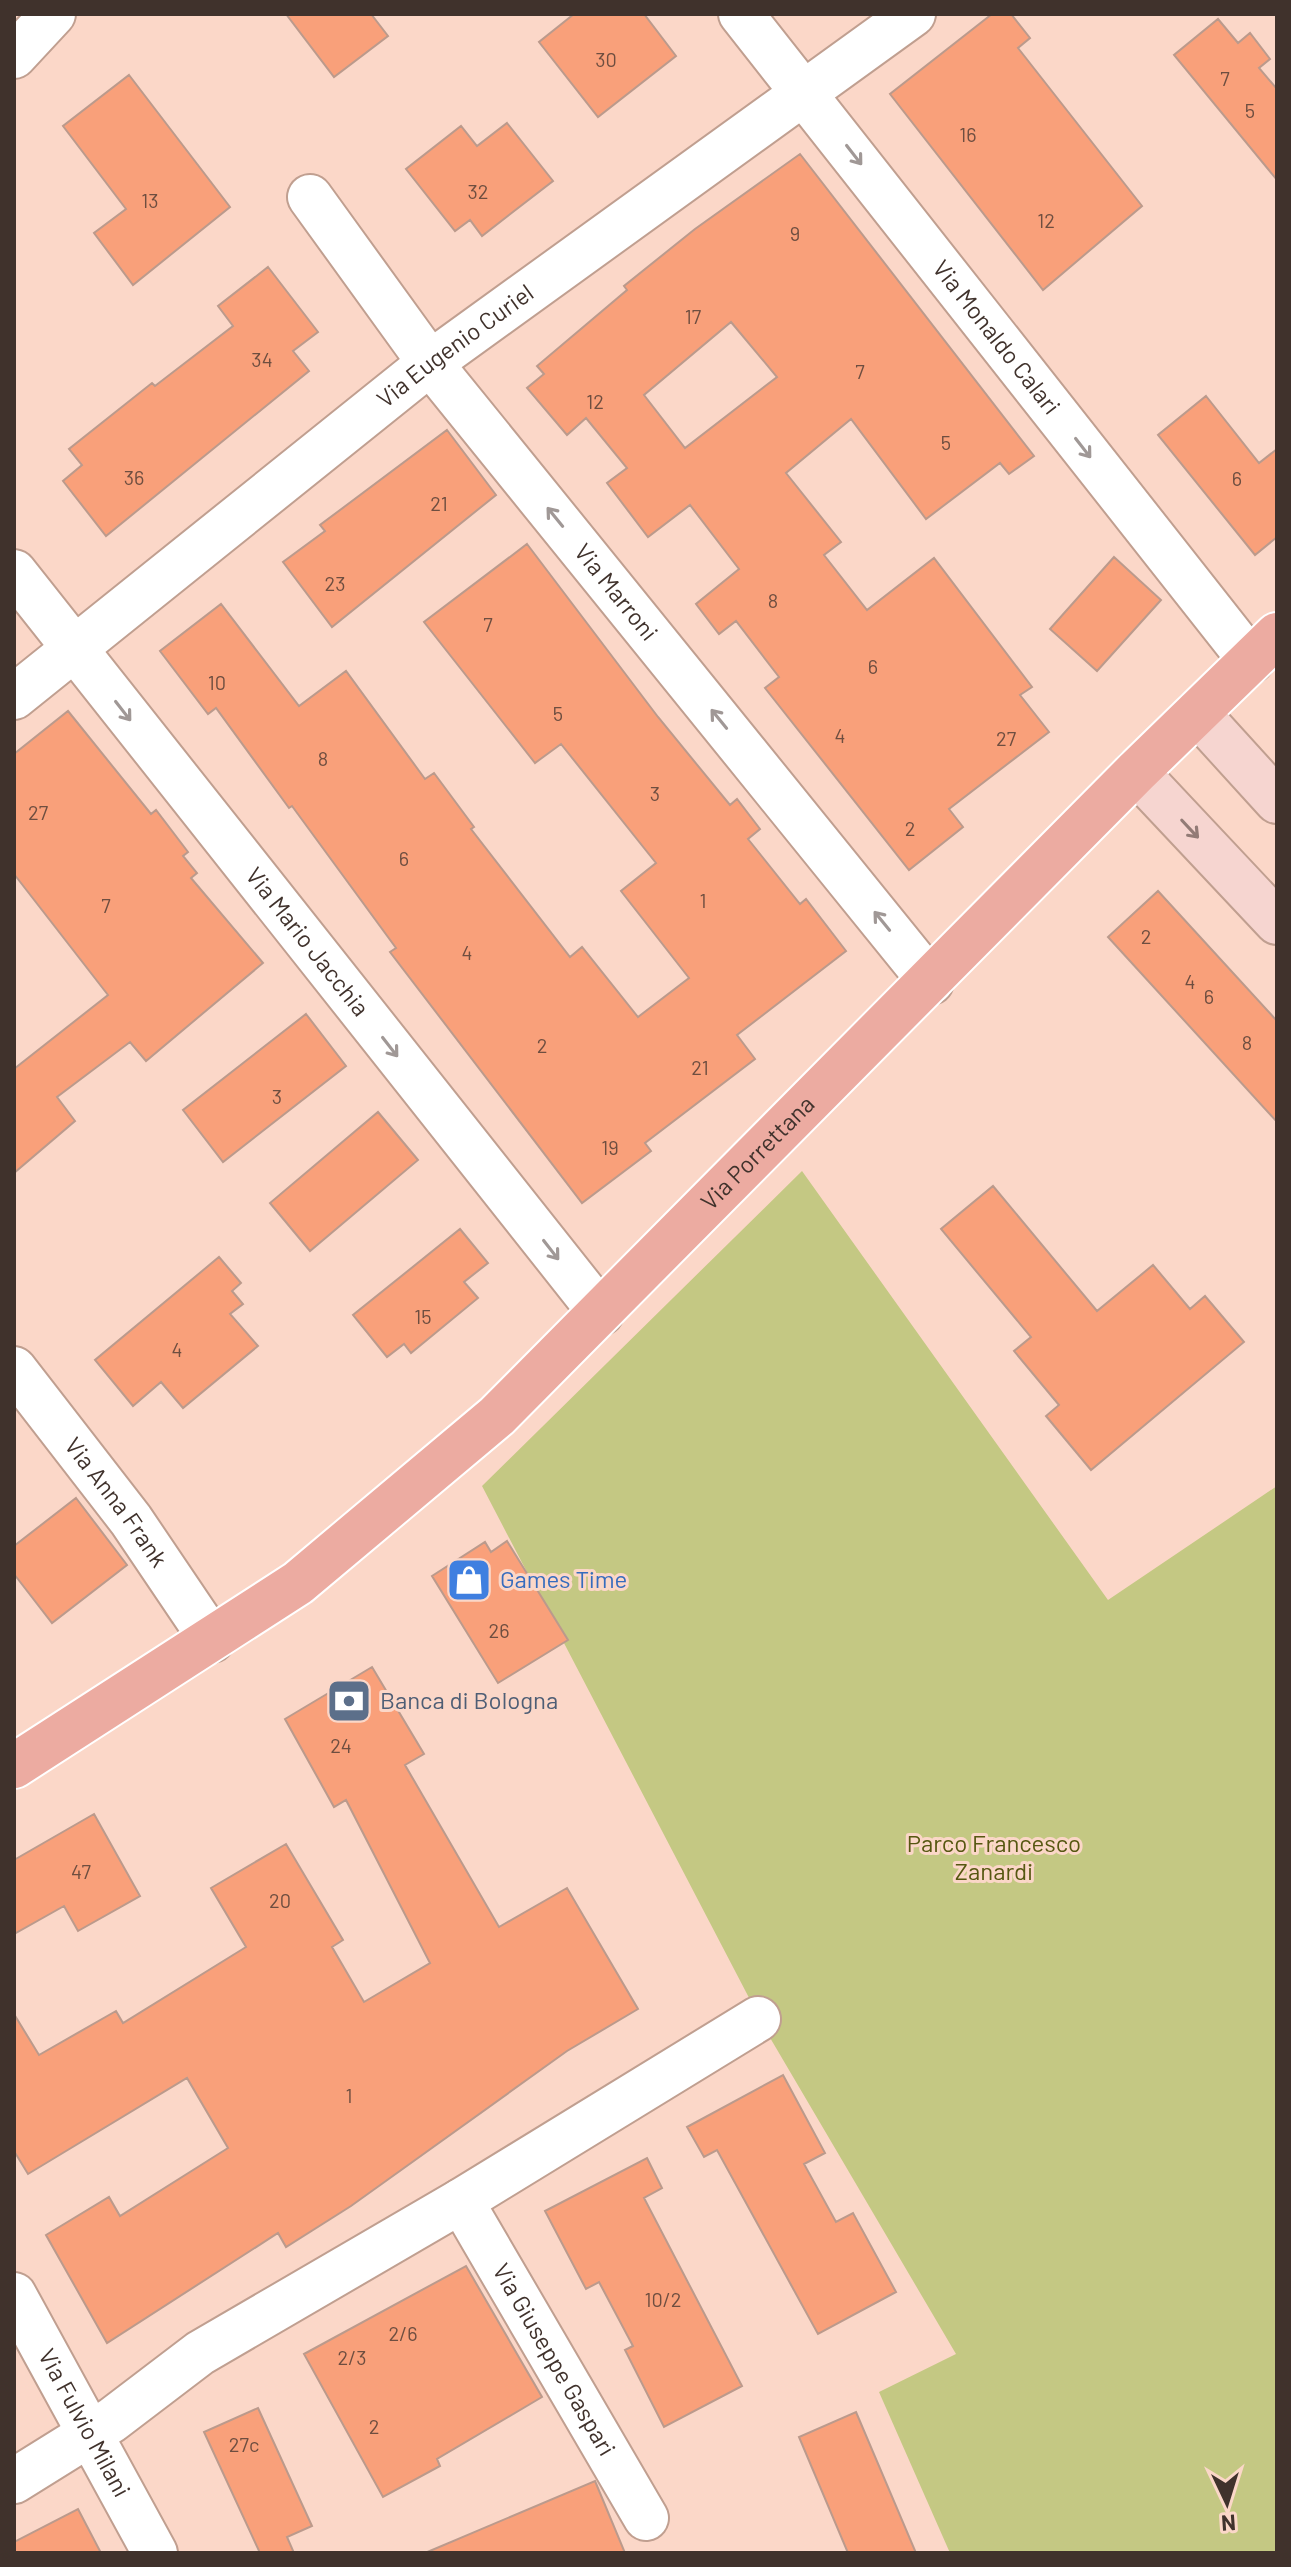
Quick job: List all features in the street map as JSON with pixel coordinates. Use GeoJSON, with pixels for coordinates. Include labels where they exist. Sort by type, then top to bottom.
{"type":"FeatureCollection","features":[{"type":"Feature","properties":{"kind":"main road","name":"Via Porrettana"},"geometry":{"type":"LineString","coordinates":[[14,1766],[298,1583],[497,1416],[1136,772],[1264,648]]}},
{"type":"Feature","properties":{"kind":"main road"},"geometry":{"type":"LineString","coordinates":[[1197,713],[1277,801]]}},
{"type":"Feature","properties":{"kind":"main road"},"geometry":{"type":"LineString","coordinates":[[1136,772],[1277,922]]}},
{"type":"Feature","properties":{"kind":"street"},"geometry":{"type":"LineString","coordinates":[[14,56],[53,14]]}},
{"type":"Feature","properties":{"kind":"street","name":"Via Monaldo Calari"},"geometry":{"type":"LineString","coordinates":[[741,14],[1264,648]]}},
{"type":"Feature","properties":{"kind":"street","name":"Via Eugenio Curiel"},"geometry":{"type":"LineString","coordinates":[[14,697],[430,363],[913,14]]}},
{"type":"Feature","properties":{"kind":"street","name":"Via Marroni"},"geometry":{"type":"LineString","coordinates":[[310,197],[430,363],[931,982]]}},
{"type":"Feature","properties":{"kind":"street","name":"Via Mario Jacchia"},"geometry":{"type":"LineString","coordinates":[[14,572],[601,1313]]}},
{"type":"Feature","properties":{"kind":"street","name":"Via Anna Frank"},"geometry":{"type":"LineString","coordinates":[[14,1369],[131,1520],[212,1640]]}},
{"type":"Feature","properties":{"kind":"street"},"geometry":{"type":"LineString","coordinates":[[14,2481],[91,2433],[200,2353],[461,2201],[758,2019]]}},
{"type":"Feature","properties":{"kind":"street","name":"Via Giuseppe Gaspari"},"geometry":{"type":"LineString","coordinates":[[461,2201],[646,2518]]}},
{"type":"Feature","properties":{"kind":"street","name":"Via Fulvio Milani"},"geometry":{"type":"LineString","coordinates":[[14,2295],[155,2553]]}},
{"type":"Feature","properties":{"kind":"green space","name":"Parco Francesco Zanardi"},"geometry":{"type":"Polygon","coordinates":[[[802,1171],[1108,1600],[1277,1486],[1277,2553],[950,2553],[879,2392],[956,2354],[769,2036],[482,1486],[802,1171]]]}},
{"type":"Feature","properties":{"kind":"building"},"geometry":{"type":"Polygon","coordinates":[[[286,14],[371,14],[388,36],[334,77],[286,14]]]}},
{"type":"Feature","properties":{"kind":"building"},"geometry":{"type":"Polygon","coordinates":[[[574,14],[644,14],[676,56],[598,117],[539,42],[574,14]]]}},
{"type":"Feature","properties":{"kind":"building"},"geometry":{"type":"Polygon","coordinates":[[[992,14],[1011,14],[1030,38],[1018,48],[1142,206],[1043,290],[890,94],[992,14]]]}},
{"type":"Feature","properties":{"kind":"building"},"geometry":{"type":"Polygon","coordinates":[[[1218,19],[1238,43],[1250,33],[1270,59],[1259,68],[1277,89],[1277,180],[1174,55],[1218,19]]]}},
{"type":"Feature","properties":{"kind":"building"},"geometry":{"type":"Polygon","coordinates":[[[129,75],[230,207],[133,285],[94,233],[126,209],[63,126],[129,75]]]}},
{"type":"Feature","properties":{"kind":"building"},"geometry":{"type":"Polygon","coordinates":[[[507,123],[553,181],[482,236],[470,220],[455,231],[406,169],[461,126],[477,146],[507,123]]]}},
{"type":"Feature","properties":{"kind":"building"},"geometry":{"type":"Polygon","coordinates":[[[800,154],[1034,456],[1009,474],[1000,463],[926,519],[851,419],[786,473],[841,542],[824,555],[867,610],[934,558],[1032,687],[1020,695],[1049,732],[949,809],[963,827],[909,870],[765,688],[779,677],[736,621],[719,634],[696,604],[739,569],[690,505],[648,537],[607,483],[627,468],[586,418],[567,435],[527,388],[544,374],[537,366],[627,290],[624,286],[695,229],[800,154]],[[731,322],[644,395],[685,448],[777,377],[731,322]]]}},
{"type":"Feature","properties":{"kind":"building"},"geometry":{"type":"Polygon","coordinates":[[[268,267],[318,332],[293,351],[309,371],[106,536],[63,481],[82,465],[69,449],[152,383],[155,386],[233,326],[218,306],[268,267]]]}},
{"type":"Feature","properties":{"kind":"building"},"geometry":{"type":"Polygon","coordinates":[[[1206,396],[1259,463],[1277,449],[1277,537],[1255,555],[1158,435],[1206,396]]]}},
{"type":"Feature","properties":{"kind":"building"},"geometry":{"type":"Polygon","coordinates":[[[447,430],[496,495],[332,627],[283,562],[325,531],[320,525],[447,430]]]}},
{"type":"Feature","properties":{"kind":"building"},"geometry":{"type":"Polygon","coordinates":[[[527,544],[658,717],[730,805],[737,799],[760,829],[748,839],[800,904],[806,899],[846,951],[737,1035],[755,1059],[645,1143],[651,1151],[582,1203],[390,952],[396,948],[292,806],[289,808],[216,708],[208,714],[160,651],[221,604],[299,706],[346,671],[425,779],[434,773],[474,827],[471,829],[570,957],[582,947],[638,1017],[689,978],[621,891],[656,863],[561,744],[535,763],[424,622],[527,544]]]}},
{"type":"Feature","properties":{"kind":"building"},"geometry":{"type":"Polygon","coordinates":[[[1114,557],[1161,600],[1097,671],[1050,629],[1114,557]]]}},
{"type":"Feature","properties":{"kind":"building"},"geometry":{"type":"Polygon","coordinates":[[[68,711],[151,814],[156,810],[188,852],[183,856],[197,873],[191,878],[263,963],[146,1061],[130,1042],[57,1097],[75,1121],[14,1173],[14,1069],[108,995],[14,874],[14,754],[68,711]]]}},
{"type":"Feature","properties":{"kind":"building"},"geometry":{"type":"Polygon","coordinates":[[[1158,891],[1277,1021],[1277,1122],[1108,937],[1158,891]]]}},
{"type":"Feature","properties":{"kind":"building"},"geometry":{"type":"Polygon","coordinates":[[[306,1014],[346,1066],[223,1162],[183,1110],[306,1014]]]}},
{"type":"Feature","properties":{"kind":"building"},"geometry":{"type":"Polygon","coordinates":[[[378,1112],[418,1160],[310,1251],[270,1203],[378,1112]]]}},
{"type":"Feature","properties":{"kind":"building"},"geometry":{"type":"Polygon","coordinates":[[[993,1186],[1097,1311],[1153,1265],[1190,1309],[1205,1296],[1244,1342],[1091,1470],[1046,1416],[1059,1405],[1014,1351],[1031,1337],[941,1229],[993,1186]]]}},
{"type":"Feature","properties":{"kind":"building"},"geometry":{"type":"Polygon","coordinates":[[[460,1229],[488,1263],[464,1282],[478,1298],[411,1353],[404,1344],[387,1357],[353,1315],[460,1229]]]}},
{"type":"Feature","properties":{"kind":"building"},"geometry":{"type":"Polygon","coordinates":[[[219,1257],[241,1283],[232,1291],[243,1304],[230,1314],[258,1346],[183,1408],[161,1382],[133,1406],[95,1360],[219,1257]]]}},
{"type":"Feature","properties":{"kind":"building"},"geometry":{"type":"Polygon","coordinates":[[[76,1498],[127,1565],[52,1623],[14,1574],[14,1546],[76,1498]]]}},
{"type":"Feature","properties":{"kind":"building"},"geometry":{"type":"Polygon","coordinates":[[[507,1541],[568,1640],[498,1683],[432,1576],[485,1542],[491,1552],[507,1541]]]}},
{"type":"Feature","properties":{"kind":"building"},"geometry":{"type":"Polygon","coordinates":[[[372,1667],[424,1754],[405,1765],[499,1927],[567,1888],[638,2009],[567,2051],[351,2206],[286,2247],[278,2233],[107,2343],[46,2235],[109,2197],[120,2216],[228,2148],[187,2078],[28,2174],[14,2151],[14,2014],[39,2055],[116,2011],[123,2023],[246,1947],[211,1888],[286,1844],[343,1940],[332,1947],[364,2002],[430,1963],[346,1800],[334,1807],[285,1719],[372,1667]]]}},
{"type":"Feature","properties":{"kind":"building"},"geometry":{"type":"Polygon","coordinates":[[[94,1814],[140,1896],[78,1931],[64,1906],[14,1934],[14,1860],[94,1814]]]}},
{"type":"Feature","properties":{"kind":"building"},"geometry":{"type":"Polygon","coordinates":[[[783,2075],[825,2153],[804,2164],[836,2222],[853,2213],[896,2292],[818,2334],[717,2150],[704,2157],[687,2127],[783,2075]]]}},
{"type":"Feature","properties":{"kind":"building"},"geometry":{"type":"Polygon","coordinates":[[[647,2158],[662,2188],[644,2198],[742,2386],[664,2427],[625,2350],[633,2346],[599,2282],[586,2289],[545,2211],[647,2158]]]}},
{"type":"Feature","properties":{"kind":"building"},"geometry":{"type":"Polygon","coordinates":[[[466,2266],[542,2397],[437,2459],[440,2466],[383,2497],[304,2354],[466,2266]]]}},
{"type":"Feature","properties":{"kind":"building"},"geometry":{"type":"Polygon","coordinates":[[[258,2408],[312,2526],[287,2537],[294,2553],[260,2553],[204,2432],[258,2408]]]}},
{"type":"Feature","properties":{"kind":"building"},"geometry":{"type":"Polygon","coordinates":[[[856,2412],[916,2553],[848,2553],[799,2437],[856,2412]]]}},
{"type":"Feature","properties":{"kind":"building"},"geometry":{"type":"Polygon","coordinates":[[[595,2481],[625,2553],[425,2553],[595,2481]]]}},
{"type":"Feature","properties":{"kind":"building"},"geometry":{"type":"Polygon","coordinates":[[[78,2509],[101,2553],[14,2553],[14,2542],[78,2509]]]}},
{"type":"Feature","properties":{"kind":"place","name":"Games Time"},"geometry":{"type":"Point","coordinates":[469,1580]}},
{"type":"Feature","properties":{"kind":"place","name":"Banca di Bologna"},"geometry":{"type":"Point","coordinates":[349,1701]}}]}
